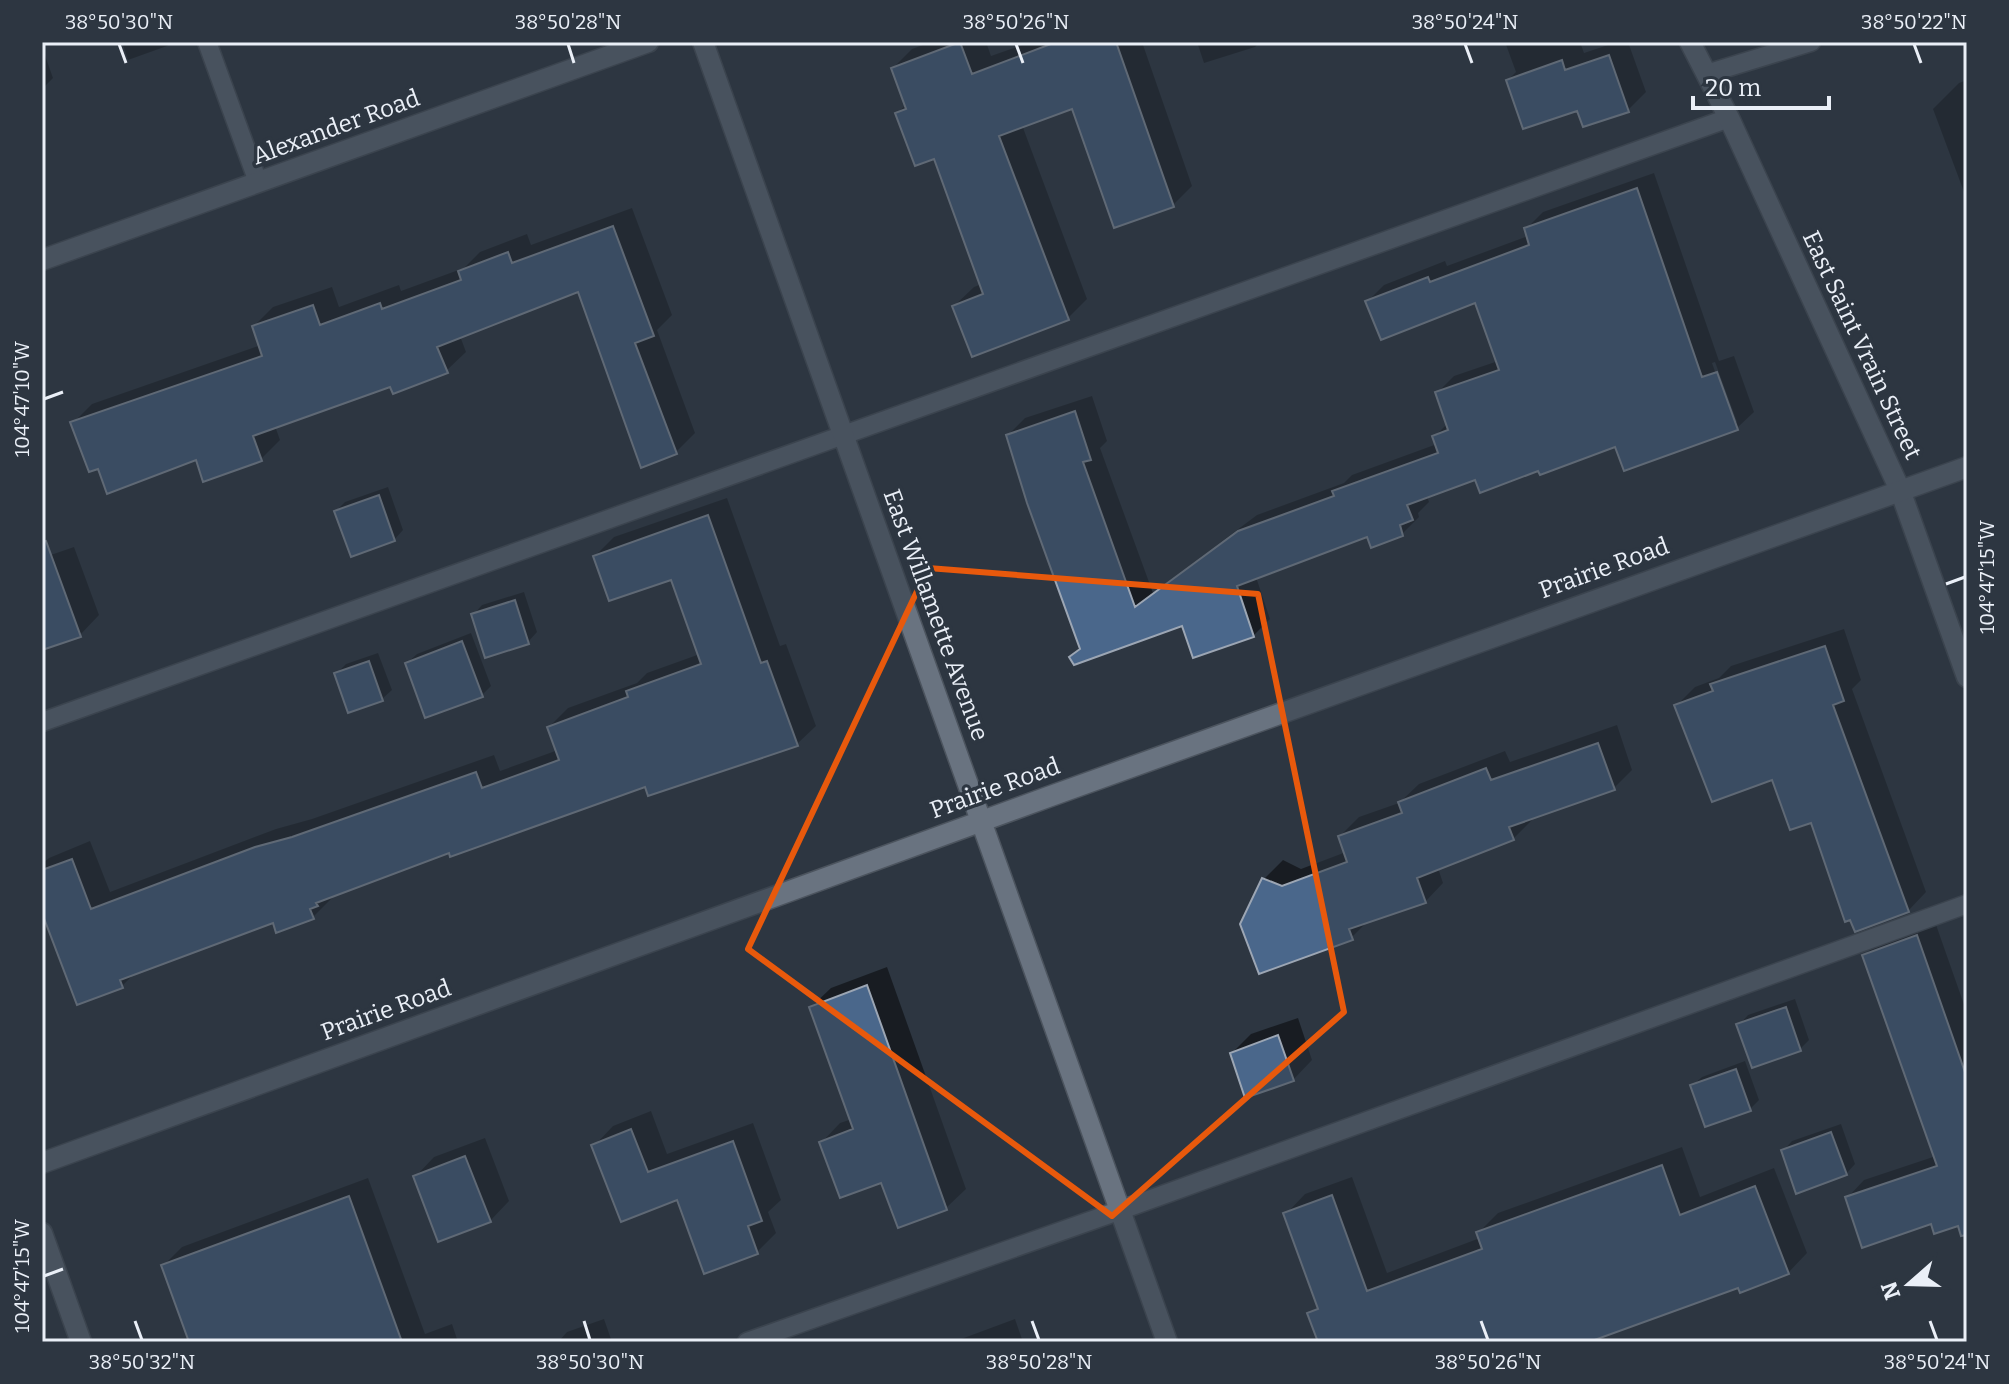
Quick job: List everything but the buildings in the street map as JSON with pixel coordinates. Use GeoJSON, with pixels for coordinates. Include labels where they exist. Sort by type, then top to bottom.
{"type":"FeatureCollection","features":[{"type":"Feature","properties":{"kind":"street","name":"Alexander Road"},"geometry":{"type":"LineString","coordinates":[[42,260],[648,42]]}},
{"type":"Feature","properties":{"kind":"street","name":"East Willamette Avenue"},"geometry":{"type":"LineString","coordinates":[[703,42],[1167,1342]]}},
{"type":"Feature","properties":{"kind":"street","name":"East Saint Vrain Street"},"geometry":{"type":"LineString","coordinates":[[1690,42],[1729,118],[1900,490],[1967,677]]}},
{"type":"Feature","properties":{"kind":"street","name":"Prairie Road"},"geometry":{"type":"LineString","coordinates":[[42,1163],[983,820],[1967,467]]}},
{"type":"Feature","properties":{"kind":"street"},"geometry":{"type":"LineString","coordinates":[[42,1233],[81,1342]]}},
{"type":"Feature","properties":{"kind":"lane"},"geometry":{"type":"LineString","coordinates":[[207,42],[258,182]]}},
{"type":"Feature","properties":{"kind":"lane"},"geometry":{"type":"LineString","coordinates":[[1706,74],[1811,42]]}},
{"type":"Feature","properties":{"kind":"lane"},"geometry":{"type":"LineString","coordinates":[[42,722],[1729,118]]}},
{"type":"Feature","properties":{"kind":"lane"},"geometry":{"type":"LineString","coordinates":[[747,1342],[1967,904]]}},
{"type":"Feature","properties":{"kind":"highlighted area"},"geometry":{"type":"Polygon","coordinates":[[[928,568],[1258,594],[1344,1012],[1112,1216],[748,949],[928,568]]]}}]}
